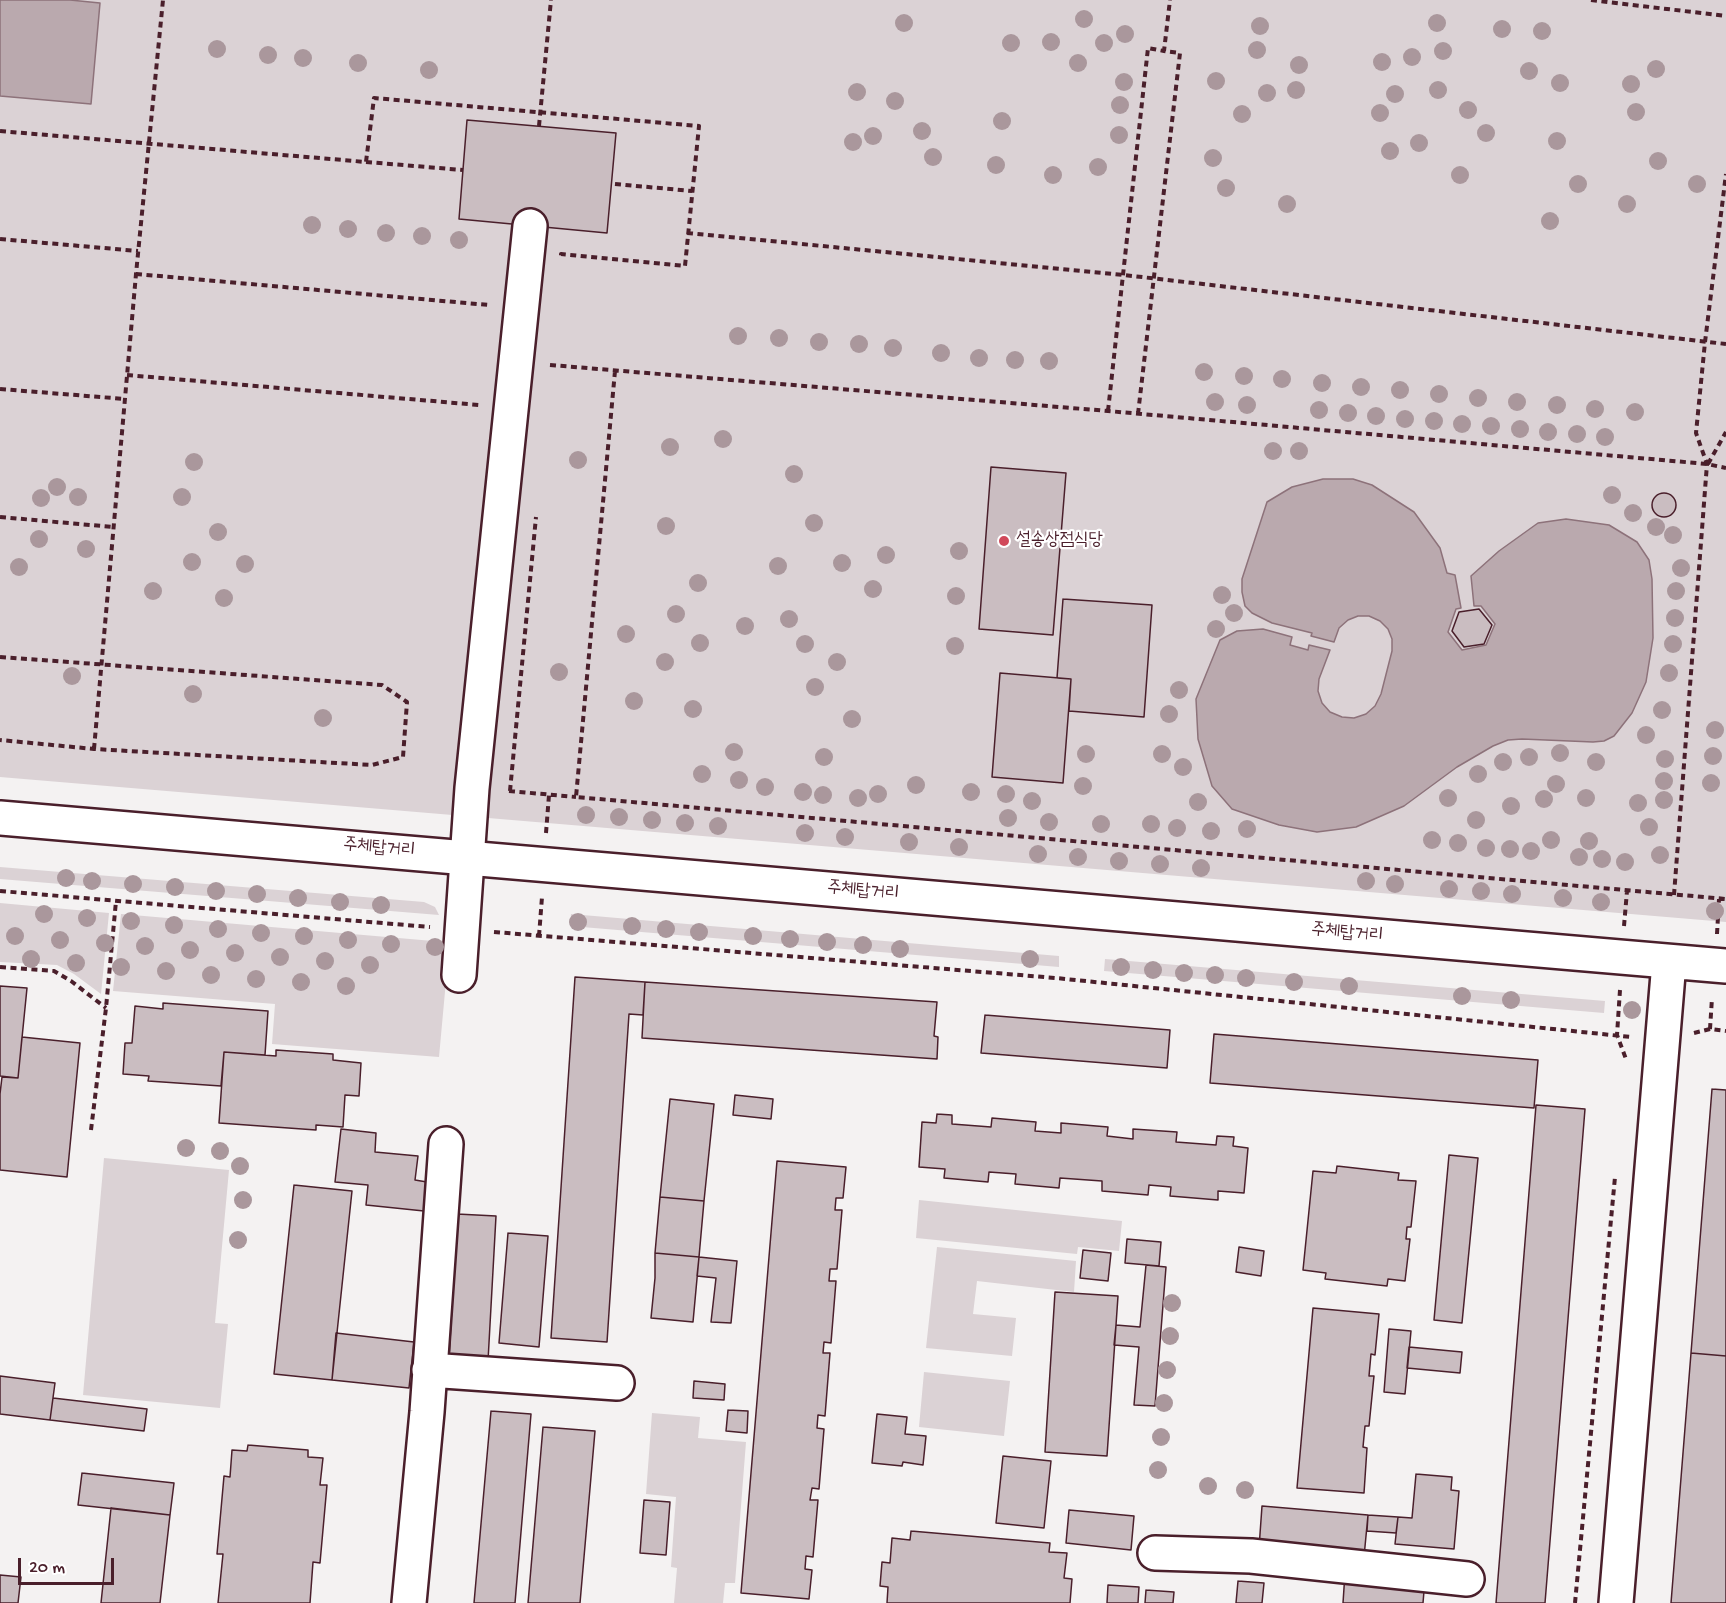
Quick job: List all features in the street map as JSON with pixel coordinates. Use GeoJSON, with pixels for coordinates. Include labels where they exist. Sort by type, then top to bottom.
{"type":"FeatureCollection","features":[{"type":"Feature","properties":{"kind":"main road"},"geometry":{"type":"LineString","coordinates":[[459,975],[472,788],[530,226]]}},
{"type":"Feature","properties":{"kind":"main road","name":"주체탑거리"},"geometry":{"type":"LineString","coordinates":[[0,818],[1726,966]]}},
{"type":"Feature","properties":{"kind":"main road"},"geometry":{"type":"LineString","coordinates":[[1616,1603],[1669,962]]}},
{"type":"Feature","properties":{"kind":"main road"},"geometry":{"type":"LineString","coordinates":[[409,1603],[446,1144]]}},
{"type":"Feature","properties":{"kind":"main road"},"geometry":{"type":"LineString","coordinates":[[429,1370],[617,1383]]}},
{"type":"Feature","properties":{"kind":"main road"},"geometry":{"type":"LineString","coordinates":[[1155,1553],[1251,1556],[1467,1579]]}},
{"type":"Feature","properties":{"kind":"path"},"geometry":{"type":"LineString","coordinates":[[94,749],[138,250],[163,0]]}},
{"type":"Feature","properties":{"kind":"path"},"geometry":{"type":"LineString","coordinates":[[539,126],[551,0]]}},
{"type":"Feature","properties":{"kind":"path"},"geometry":{"type":"LineString","coordinates":[[1164,51],[1170,0]]}},
{"type":"Feature","properties":{"kind":"path"},"geometry":{"type":"LineString","coordinates":[[1591,0],[1726,16]]}},
{"type":"Feature","properties":{"kind":"path"},"geometry":{"type":"LineString","coordinates":[[1108,411],[1148,48],[1180,53],[1138,414]]}},
{"type":"Feature","properties":{"kind":"path"},"geometry":{"type":"LineString","coordinates":[[366,162],[374,98],[699,126],[685,266],[561,254],[560,265]]}},
{"type":"Feature","properties":{"kind":"path"},"geometry":{"type":"LineString","coordinates":[[0,131],[463,170]]}},
{"type":"Feature","properties":{"kind":"path"},"geometry":{"type":"LineString","coordinates":[[1674,895],[1707,464],[1696,433],[1726,174]]}},
{"type":"Feature","properties":{"kind":"path"},"geometry":{"type":"LineString","coordinates":[[615,184],[692,191]]}},
{"type":"Feature","properties":{"kind":"path"},"geometry":{"type":"LineString","coordinates":[[687,233],[1124,275],[1726,344]]}},
{"type":"Feature","properties":{"kind":"path"},"geometry":{"type":"LineString","coordinates":[[0,239],[138,250]]}},
{"type":"Feature","properties":{"kind":"path"},"geometry":{"type":"LineString","coordinates":[[136,274],[522,308]]}},
{"type":"Feature","properties":{"kind":"path"},"geometry":{"type":"LineString","coordinates":[[550,365],[1108,411],[1707,464],[1726,468]]}},
{"type":"Feature","properties":{"kind":"path"},"geometry":{"type":"LineString","coordinates":[[576,797],[615,371]]}},
{"type":"Feature","properties":{"kind":"path"},"geometry":{"type":"LineString","coordinates":[[127,375],[511,407]]}},
{"type":"Feature","properties":{"kind":"path"},"geometry":{"type":"LineString","coordinates":[[0,388],[125,399]]}},
{"type":"Feature","properties":{"kind":"path"},"geometry":{"type":"LineString","coordinates":[[1707,464],[1726,432]]}},
{"type":"Feature","properties":{"kind":"path"},"geometry":{"type":"LineString","coordinates":[[0,517],[113,527]]}},
{"type":"Feature","properties":{"kind":"path"},"geometry":{"type":"LineString","coordinates":[[0,657],[382,685],[407,702],[403,757],[372,765],[94,749],[0,740]]}},
{"type":"Feature","properties":{"kind":"path"},"geometry":{"type":"LineString","coordinates":[[472,788],[1726,899]]}},
{"type":"Feature","properties":{"kind":"path"},"geometry":{"type":"LineString","coordinates":[[0,891],[1056,978],[1662,1040],[1710,1029],[1726,1031]]}},
{"type":"Feature","properties":{"kind":"path"},"geometry":{"type":"LineString","coordinates":[[91,1130],[116,901]]}},
{"type":"Feature","properties":{"kind":"path"},"geometry":{"type":"LineString","coordinates":[[0,967],[54,971],[106,1008]]}},
{"type":"Feature","properties":{"kind":"path"},"geometry":{"type":"LineString","coordinates":[[1617,1035],[1626,1060]]}},
{"type":"Feature","properties":{"kind":"path"},"geometry":{"type":"LineString","coordinates":[[1575,1603],[1616,1166]]}},
{"type":"Feature","properties":{"kind":"shaded area"},"geometry":{"type":"Polygon","coordinates":[[[0,0],[1726,0],[1726,922],[0,777],[0,0]]]}},
{"type":"Feature","properties":{"kind":"shaded area"},"geometry":{"type":"Polygon","coordinates":[[[0,0],[70,0],[100,3],[91,104],[0,96],[0,0]]]}},
{"type":"Feature","properties":{"kind":"shaded area"},"geometry":{"type":"Polygon","coordinates":[[[1323,479],[1353,479],[1372,485],[1414,512],[1440,548],[1447,573],[1455,575],[1461,608],[1456,609],[1448,632],[1462,650],[1486,645],[1495,624],[1481,606],[1474,606],[1471,576],[1499,551],[1538,523],[1566,519],[1609,525],[1637,542],[1649,560],[1652,579],[1653,638],[1646,682],[1632,713],[1614,736],[1604,741],[1593,742],[1508,740],[1457,767],[1404,806],[1356,827],[1317,832],[1279,825],[1232,809],[1212,786],[1198,739],[1196,699],[1220,640],[1237,631],[1263,629],[1292,637],[1290,645],[1308,650],[1309,645],[1330,650],[1319,679],[1318,691],[1322,703],[1330,712],[1342,717],[1354,718],[1366,714],[1375,706],[1381,694],[1392,651],[1392,639],[1388,629],[1380,621],[1369,616],[1358,616],[1348,620],[1339,628],[1334,642],[1311,636],[1312,633],[1272,623],[1252,613],[1245,606],[1242,579],[1267,502],[1292,487],[1323,479]]]}},
{"type":"Feature","properties":{"kind":"shaded area"},"geometry":{"type":"Polygon","coordinates":[[[0,867],[424,902],[435,907],[439,915],[0,879],[0,867]]]}},
{"type":"Feature","properties":{"kind":"shaded area"},"geometry":{"type":"Polygon","coordinates":[[[0,903],[109,913],[101,994],[74,974],[57,965],[0,962],[0,903]]]}},
{"type":"Feature","properties":{"kind":"shaded area"},"geometry":{"type":"Polygon","coordinates":[[[121,914],[433,941],[444,949],[448,959],[439,1057],[272,1044],[275,1004],[113,991],[121,914]]]}},
{"type":"Feature","properties":{"kind":"shaded area"},"geometry":{"type":"Polygon","coordinates":[[[571,914],[1059,956],[1059,967],[570,926],[571,914]]]}},
{"type":"Feature","properties":{"kind":"shaded area"},"geometry":{"type":"Polygon","coordinates":[[[1105,959],[1605,1001],[1604,1013],[1104,971],[1105,959]]]}},
{"type":"Feature","properties":{"kind":"shaded area"},"geometry":{"type":"Polygon","coordinates":[[[104,1158],[229,1170],[215,1323],[228,1324],[220,1408],[83,1395],[104,1158]]]}},
{"type":"Feature","properties":{"kind":"shaded area"},"geometry":{"type":"Polygon","coordinates":[[[919,1200],[1122,1221],[1119,1251],[1078,1247],[1077,1254],[916,1238],[919,1200]]]}},
{"type":"Feature","properties":{"kind":"shaded area"},"geometry":{"type":"Polygon","coordinates":[[[937,1247],[1076,1261],[1074,1292],[977,1281],[973,1314],[1016,1318],[1012,1356],[926,1348],[937,1247]]]}},
{"type":"Feature","properties":{"kind":"shaded area"},"geometry":{"type":"Polygon","coordinates":[[[924,1372],[1010,1381],[1004,1436],[919,1427],[924,1372]]]}},
{"type":"Feature","properties":{"kind":"shaded area"},"geometry":{"type":"Polygon","coordinates":[[[652,1413],[700,1417],[698,1438],[746,1442],[735,1583],[725,1583],[723,1603],[674,1603],[677,1568],[671,1567],[676,1497],[646,1494],[652,1413]]]}},
{"type":"Feature","properties":{"kind":"building"},"geometry":{"type":"Polygon","coordinates":[[[467,120],[616,133],[607,233],[459,219],[467,120]]]}},
{"type":"Feature","properties":{"kind":"building"},"geometry":{"type":"Polygon","coordinates":[[[991,467],[1066,473],[1053,635],[979,629],[991,467]]]}},
{"type":"Feature","properties":{"kind":"building"},"geometry":{"type":"Polygon","coordinates":[[[1664,493],[1673,496],[1676,505],[1673,514],[1664,517],[1655,514],[1652,505],[1655,496],[1664,493]]]}},
{"type":"Feature","properties":{"kind":"building"},"geometry":{"type":"Polygon","coordinates":[[[1063,599],[1152,605],[1144,717],[1069,711],[1071,679],[1057,678],[1063,599]]]}},
{"type":"Feature","properties":{"kind":"building"},"geometry":{"type":"Polygon","coordinates":[[[1479,609],[1492,625],[1484,644],[1464,647],[1452,631],[1459,612],[1479,609]]]}},
{"type":"Feature","properties":{"kind":"building"},"geometry":{"type":"Polygon","coordinates":[[[1000,673],[1071,679],[1063,783],[992,777],[1000,673]]]}},
{"type":"Feature","properties":{"kind":"building"},"geometry":{"type":"Polygon","coordinates":[[[575,977],[645,982],[643,1015],[629,1014],[607,1342],[551,1338],[575,977]]]}},
{"type":"Feature","properties":{"kind":"building"},"geometry":{"type":"Polygon","coordinates":[[[645,982],[937,1002],[934,1036],[938,1037],[937,1059],[642,1038],[645,982]]]}},
{"type":"Feature","properties":{"kind":"building"},"geometry":{"type":"Polygon","coordinates":[[[0,986],[27,988],[18,1078],[0,1076],[0,986]]]}},
{"type":"Feature","properties":{"kind":"building"},"geometry":{"type":"Polygon","coordinates":[[[163,1003],[268,1011],[265,1055],[224,1052],[221,1086],[148,1081],[149,1076],[123,1074],[125,1043],[132,1043],[135,1006],[163,1009],[163,1003]]]}},
{"type":"Feature","properties":{"kind":"building"},"geometry":{"type":"Polygon","coordinates":[[[985,1015],[1170,1030],[1167,1068],[981,1053],[985,1015]]]}},
{"type":"Feature","properties":{"kind":"building"},"geometry":{"type":"Polygon","coordinates":[[[1214,1034],[1538,1060],[1534,1108],[1210,1083],[1214,1034]]]}},
{"type":"Feature","properties":{"kind":"building"},"geometry":{"type":"Polygon","coordinates":[[[22,1037],[80,1043],[67,1177],[0,1170],[2,1077],[18,1078],[22,1037]]]}},
{"type":"Feature","properties":{"kind":"building"},"geometry":{"type":"Polygon","coordinates":[[[276,1050],[333,1054],[333,1060],[361,1063],[359,1096],[345,1095],[343,1127],[316,1125],[316,1130],[219,1123],[224,1052],[276,1056],[276,1050]]]}},
{"type":"Feature","properties":{"kind":"building"},"geometry":{"type":"Polygon","coordinates":[[[1712,1089],[1726,1090],[1726,1356],[1691,1353],[1712,1089]]]}},
{"type":"Feature","properties":{"kind":"building"},"geometry":{"type":"Polygon","coordinates":[[[735,1095],[773,1099],[771,1119],[733,1115],[735,1095]]]}},
{"type":"Feature","properties":{"kind":"building"},"geometry":{"type":"Polygon","coordinates":[[[670,1099],[714,1104],[704,1201],[660,1197],[670,1099]]]}},
{"type":"Feature","properties":{"kind":"building"},"geometry":{"type":"Polygon","coordinates":[[[1536,1105],[1585,1109],[1545,1603],[1496,1603],[1536,1105]]]}},
{"type":"Feature","properties":{"kind":"building"},"geometry":{"type":"Polygon","coordinates":[[[937,1114],[952,1115],[952,1124],[991,1127],[992,1118],[1036,1122],[1035,1131],[1061,1133],[1061,1123],[1108,1127],[1107,1136],[1133,1139],[1133,1129],[1177,1132],[1176,1142],[1216,1145],[1217,1136],[1234,1137],[1233,1146],[1248,1148],[1244,1193],[1218,1191],[1218,1200],[1170,1196],[1171,1187],[1149,1185],[1148,1195],[1102,1191],[1102,1181],[1060,1178],[1059,1188],[1015,1184],[1016,1174],[989,1172],[988,1182],[944,1178],[945,1169],[919,1167],[922,1122],[936,1123],[937,1114]]]}},
{"type":"Feature","properties":{"kind":"building"},"geometry":{"type":"Polygon","coordinates":[[[341,1129],[376,1133],[375,1152],[418,1156],[415,1180],[427,1182],[424,1211],[366,1205],[368,1185],[335,1182],[341,1129]]]}},
{"type":"Feature","properties":{"kind":"building"},"geometry":{"type":"Polygon","coordinates":[[[1449,1155],[1478,1158],[1462,1323],[1434,1320],[1449,1155]]]}},
{"type":"Feature","properties":{"kind":"building"},"geometry":{"type":"Polygon","coordinates":[[[777,1161],[846,1167],[843,1198],[836,1198],[835,1210],[842,1210],[837,1269],[830,1269],[829,1281],[836,1281],[831,1343],[824,1342],[823,1353],[830,1353],[825,1416],[818,1415],[817,1428],[824,1429],[819,1489],[812,1488],[810,1500],[818,1500],[813,1557],[806,1556],[805,1569],[812,1570],[809,1599],[741,1593],[777,1161]]]}},
{"type":"Feature","properties":{"kind":"building"},"geometry":{"type":"Polygon","coordinates":[[[1337,1166],[1399,1173],[1398,1180],[1416,1181],[1411,1227],[1407,1227],[1406,1239],[1410,1239],[1405,1281],[1388,1279],[1387,1286],[1325,1279],[1326,1273],[1303,1270],[1313,1171],[1336,1173],[1337,1166]]]}},
{"type":"Feature","properties":{"kind":"building"},"geometry":{"type":"Polygon","coordinates":[[[294,1185],[352,1191],[332,1380],[274,1374],[294,1185]]]}},
{"type":"Feature","properties":{"kind":"building"},"geometry":{"type":"Polygon","coordinates":[[[660,1197],[704,1201],[699,1257],[655,1253],[660,1197]]]}},
{"type":"Feature","properties":{"kind":"building"},"geometry":{"type":"Polygon","coordinates":[[[457,1214],[496,1216],[488,1361],[449,1359],[457,1214]]]}},
{"type":"Feature","properties":{"kind":"building"},"geometry":{"type":"Polygon","coordinates":[[[508,1233],[548,1236],[539,1347],[499,1343],[508,1233]]]}},
{"type":"Feature","properties":{"kind":"building"},"geometry":{"type":"Polygon","coordinates":[[[1127,1239],[1161,1242],[1159,1266],[1125,1263],[1127,1239]]]}},
{"type":"Feature","properties":{"kind":"building"},"geometry":{"type":"Polygon","coordinates":[[[1239,1247],[1264,1251],[1261,1276],[1236,1272],[1239,1247]]]}},
{"type":"Feature","properties":{"kind":"building"},"geometry":{"type":"Polygon","coordinates":[[[1083,1250],[1111,1253],[1108,1281],[1080,1278],[1083,1250]]]}},
{"type":"Feature","properties":{"kind":"building"},"geometry":{"type":"Polygon","coordinates":[[[655,1253],[699,1257],[693,1322],[651,1318],[655,1253]]]}},
{"type":"Feature","properties":{"kind":"building"},"geometry":{"type":"Polygon","coordinates":[[[699,1257],[737,1261],[731,1323],[711,1322],[716,1278],[697,1276],[699,1257]]]}},
{"type":"Feature","properties":{"kind":"building"},"geometry":{"type":"Polygon","coordinates":[[[1146,1265],[1166,1267],[1155,1406],[1134,1405],[1139,1347],[1114,1345],[1116,1325],[1140,1327],[1146,1265]]]}},
{"type":"Feature","properties":{"kind":"building"},"geometry":{"type":"Polygon","coordinates":[[[1055,1292],[1118,1296],[1107,1456],[1045,1452],[1055,1292]]]}},
{"type":"Feature","properties":{"kind":"building"},"geometry":{"type":"Polygon","coordinates":[[[1313,1308],[1379,1314],[1375,1355],[1371,1354],[1369,1376],[1374,1376],[1369,1426],[1365,1426],[1363,1447],[1367,1448],[1364,1493],[1297,1488],[1313,1308]]]}},
{"type":"Feature","properties":{"kind":"building"},"geometry":{"type":"Polygon","coordinates":[[[1389,1329],[1411,1331],[1405,1394],[1384,1392],[1389,1329]]]}},
{"type":"Feature","properties":{"kind":"building"},"geometry":{"type":"Polygon","coordinates":[[[336,1333],[414,1342],[409,1388],[332,1380],[336,1333]]]}},
{"type":"Feature","properties":{"kind":"building"},"geometry":{"type":"Polygon","coordinates":[[[1409,1347],[1462,1352],[1460,1373],[1407,1368],[1409,1347]]]}},
{"type":"Feature","properties":{"kind":"building"},"geometry":{"type":"Polygon","coordinates":[[[1691,1353],[1726,1356],[1726,1603],[1671,1603],[1691,1353]]]}},
{"type":"Feature","properties":{"kind":"building"},"geometry":{"type":"Polygon","coordinates":[[[0,1376],[55,1383],[50,1420],[0,1414],[0,1376]]]}},
{"type":"Feature","properties":{"kind":"building"},"geometry":{"type":"Polygon","coordinates":[[[694,1381],[725,1384],[724,1400],[693,1398],[694,1381]]]}},
{"type":"Feature","properties":{"kind":"building"},"geometry":{"type":"Polygon","coordinates":[[[53,1398],[147,1409],[144,1431],[50,1420],[53,1398]]]}},
{"type":"Feature","properties":{"kind":"building"},"geometry":{"type":"Polygon","coordinates":[[[728,1410],[748,1411],[747,1433],[726,1431],[728,1410]]]}},
{"type":"Feature","properties":{"kind":"building"},"geometry":{"type":"Polygon","coordinates":[[[491,1411],[531,1414],[515,1603],[474,1603],[491,1411]]]}},
{"type":"Feature","properties":{"kind":"building"},"geometry":{"type":"Polygon","coordinates":[[[877,1414],[907,1417],[905,1434],[926,1436],[923,1465],[903,1462],[902,1466],[872,1463],[877,1414]]]}},
{"type":"Feature","properties":{"kind":"building"},"geometry":{"type":"Polygon","coordinates":[[[543,1427],[595,1431],[580,1603],[528,1603],[543,1427]]]}},
{"type":"Feature","properties":{"kind":"building"},"geometry":{"type":"Polygon","coordinates":[[[248,1445],[308,1450],[308,1457],[323,1458],[320,1485],[327,1485],[320,1563],[313,1562],[310,1603],[218,1603],[223,1554],[217,1554],[224,1476],[230,1477],[232,1450],[247,1451],[248,1445]]]}},
{"type":"Feature","properties":{"kind":"building"},"geometry":{"type":"Polygon","coordinates":[[[1003,1456],[1051,1461],[1044,1528],[996,1523],[1003,1456]]]}},
{"type":"Feature","properties":{"kind":"building"},"geometry":{"type":"Polygon","coordinates":[[[82,1473],[174,1483],[170,1515],[78,1505],[82,1473]]]}},
{"type":"Feature","properties":{"kind":"building"},"geometry":{"type":"Polygon","coordinates":[[[1416,1474],[1452,1477],[1451,1490],[1459,1491],[1454,1549],[1395,1544],[1398,1517],[1412,1518],[1416,1474]]]}},
{"type":"Feature","properties":{"kind":"building"},"geometry":{"type":"Polygon","coordinates":[[[644,1500],[670,1502],[666,1555],[640,1553],[644,1500]]]}},
{"type":"Feature","properties":{"kind":"building"},"geometry":{"type":"Polygon","coordinates":[[[1262,1506],[1368,1515],[1364,1557],[1259,1548],[1262,1506]]]}},
{"type":"Feature","properties":{"kind":"building"},"geometry":{"type":"Polygon","coordinates":[[[111,1508],[170,1515],[160,1603],[101,1603],[111,1508]]]}},
{"type":"Feature","properties":{"kind":"building"},"geometry":{"type":"Polygon","coordinates":[[[1069,1510],[1134,1516],[1131,1550],[1066,1543],[1069,1510]]]}},
{"type":"Feature","properties":{"kind":"building"},"geometry":{"type":"Polygon","coordinates":[[[1368,1515],[1398,1517],[1396,1533],[1367,1531],[1368,1515]]]}},
{"type":"Feature","properties":{"kind":"building"},"geometry":{"type":"Polygon","coordinates":[[[911,1531],[1050,1543],[1049,1552],[1067,1553],[1064,1578],[1072,1579],[1070,1603],[887,1603],[888,1587],[880,1586],[882,1562],[890,1563],[892,1538],[910,1540],[911,1531]]]}},
{"type":"Feature","properties":{"kind":"building"},"geometry":{"type":"Polygon","coordinates":[[[1345,1573],[1425,1579],[1423,1603],[1343,1603],[1345,1573]]]}},
{"type":"Feature","properties":{"kind":"building"},"geometry":{"type":"Polygon","coordinates":[[[0,1575],[21,1577],[18,1603],[0,1603],[0,1575]]]}},
{"type":"Feature","properties":{"kind":"building"},"geometry":{"type":"Polygon","coordinates":[[[1238,1581],[1264,1583],[1262,1603],[1236,1603],[1238,1581]]]}},
{"type":"Feature","properties":{"kind":"building"},"geometry":{"type":"Polygon","coordinates":[[[1108,1585],[1139,1587],[1138,1603],[1107,1603],[1108,1585]]]}},
{"type":"Feature","properties":{"kind":"building"},"geometry":{"type":"Polygon","coordinates":[[[1146,1590],[1174,1592],[1173,1603],[1145,1603],[1146,1590]]]}},
{"type":"Feature","properties":{"kind":"place","name":"설송상점식당"},"geometry":{"type":"Point","coordinates":[1004,541]}}]}
